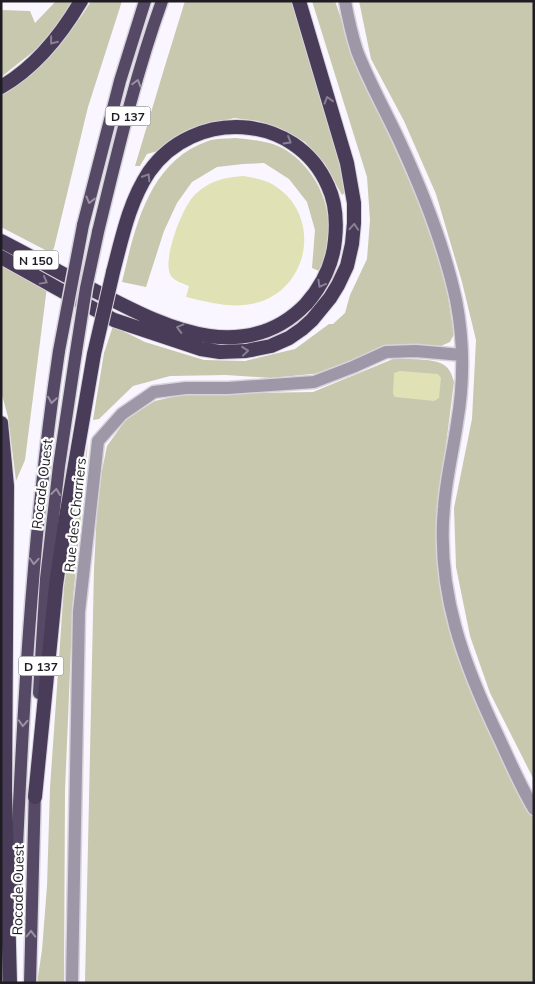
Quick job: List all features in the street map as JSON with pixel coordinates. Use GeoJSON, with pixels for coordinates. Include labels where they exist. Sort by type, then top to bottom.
{"type":"FeatureCollection","features":[{"type":"Feature","properties":{"kind":"highway"},"geometry":{"type":"LineString","coordinates":[[1,87],[29,66],[51,45],[81,1]]}},
{"type":"Feature","properties":{"kind":"highway"},"geometry":{"type":"LineString","coordinates":[[1,258],[114,320],[201,350],[220,352],[263,348],[289,338],[302,329],[312,320],[338,285],[347,266],[354,223],[352,189],[347,163],[299,1]]}},
{"type":"Feature","properties":{"kind":"highway","name":"N 150"},"geometry":{"type":"LineString","coordinates":[[1,241],[72,278],[136,312],[169,325],[207,335],[224,338],[244,337],[261,334],[279,326],[297,313],[314,295],[326,274],[334,252],[336,224],[334,203],[328,185],[320,171],[298,147],[282,137],[264,130],[230,127],[213,129],[193,136],[174,146],[161,158],[150,171],[140,188],[126,221],[106,296],[94,354],[56,585],[35,797]]}},
{"type":"Feature","properties":{"kind":"highway"},"geometry":{"type":"LineString","coordinates":[[1,423],[8,486],[5,791],[11,983]]}},
{"type":"Feature","properties":{"kind":"main road","name":"Rocade Ouest"},"geometry":{"type":"LineString","coordinates":[[11,983],[31,594],[42,479],[59,352],[83,225],[120,81],[146,1]]}},
{"type":"Feature","properties":{"kind":"main road","name":"Rocade Ouest"},"geometry":{"type":"LineString","coordinates":[[30,983],[35,797],[46,579],[59,466],[86,288],[98,232],[126,119],[162,1]]}},
{"type":"Feature","properties":{"kind":"street"},"geometry":{"type":"LineString","coordinates":[[345,1],[360,57],[414,173],[435,225],[448,266],[456,302],[462,355],[461,391],[447,473],[442,536],[448,600],[468,672],[534,809]]}},
{"type":"Feature","properties":{"kind":"street","name":"Rue des Charriers"},"geometry":{"type":"LineString","coordinates":[[72,983],[79,612],[98,441],[122,414],[154,392],[186,388],[228,388],[314,382],[386,352],[416,351],[462,355]]}},
{"type":"Feature","properties":{"kind":"shaded area"},"geometry":{"type":"Polygon","coordinates":[[[56,1],[73,1],[62,19],[39,47],[1,77],[1,10],[30,11],[35,23],[56,1]]]}},
{"type":"Feature","properties":{"kind":"shaded area"},"geometry":{"type":"Polygon","coordinates":[[[91,1],[122,1],[88,107],[54,248],[51,253],[1,227],[1,94],[27,75],[51,53],[73,28],[91,1]]]}},
{"type":"Feature","properties":{"kind":"shaded area"},"geometry":{"type":"Polygon","coordinates":[[[185,1],[292,1],[339,157],[347,191],[342,195],[325,164],[305,142],[282,129],[258,121],[234,118],[188,132],[170,141],[158,151],[147,154],[140,166],[135,166],[185,1]]]}},
{"type":"Feature","properties":{"kind":"shaded area"},"geometry":{"type":"Polygon","coordinates":[[[312,1],[335,1],[362,80],[417,198],[445,277],[454,334],[450,342],[441,346],[401,344],[322,373],[271,378],[226,375],[170,376],[133,386],[99,419],[93,420],[104,353],[113,326],[145,342],[204,360],[245,361],[295,349],[329,324],[333,324],[345,313],[350,295],[367,259],[370,220],[367,177],[312,1]]]}},
{"type":"Feature","properties":{"kind":"shaded area"},"geometry":{"type":"Polygon","coordinates":[[[359,1],[534,1],[534,780],[490,693],[470,636],[456,567],[454,508],[472,419],[476,340],[462,282],[436,194],[404,121],[371,59],[359,1]]]}},
{"type":"Feature","properties":{"kind":"shaded area"},"geometry":{"type":"Polygon","coordinates":[[[235,138],[264,142],[284,149],[302,164],[313,177],[321,191],[329,224],[326,256],[319,271],[312,268],[315,230],[307,202],[289,179],[264,163],[243,164],[217,167],[192,182],[177,203],[164,231],[146,287],[122,282],[132,240],[147,199],[171,164],[188,151],[208,141],[235,138]]]}},
{"type":"Feature","properties":{"kind":"shaded area"},"geometry":{"type":"Polygon","coordinates":[[[243,176],[270,183],[291,200],[300,215],[304,231],[304,248],[300,264],[292,279],[280,291],[265,300],[255,303],[225,305],[186,297],[189,286],[173,278],[168,267],[174,235],[183,213],[193,196],[206,186],[224,179],[243,176]]]}},
{"type":"Feature","properties":{"kind":"shaded area"},"geometry":{"type":"Polygon","coordinates":[[[1,264],[47,287],[25,460],[16,481],[8,417],[1,391],[1,264]]]}},
{"type":"Feature","properties":{"kind":"shaded area"},"geometry":{"type":"Polygon","coordinates":[[[393,359],[420,359],[440,363],[449,370],[454,382],[440,492],[439,553],[444,606],[475,698],[516,788],[534,818],[534,983],[85,983],[94,569],[98,490],[107,446],[127,418],[155,401],[185,394],[313,392],[393,359]]]}},
{"type":"Feature","properties":{"kind":"shaded area"},"geometry":{"type":"Polygon","coordinates":[[[400,371],[438,374],[441,378],[439,398],[434,401],[395,397],[393,394],[394,373],[400,371]]]}},
{"type":"Feature","properties":{"kind":"shaded area"},"geometry":{"type":"Polygon","coordinates":[[[88,442],[73,599],[65,791],[64,983],[37,983],[42,950],[47,886],[50,788],[64,586],[88,442]]]}}]}
